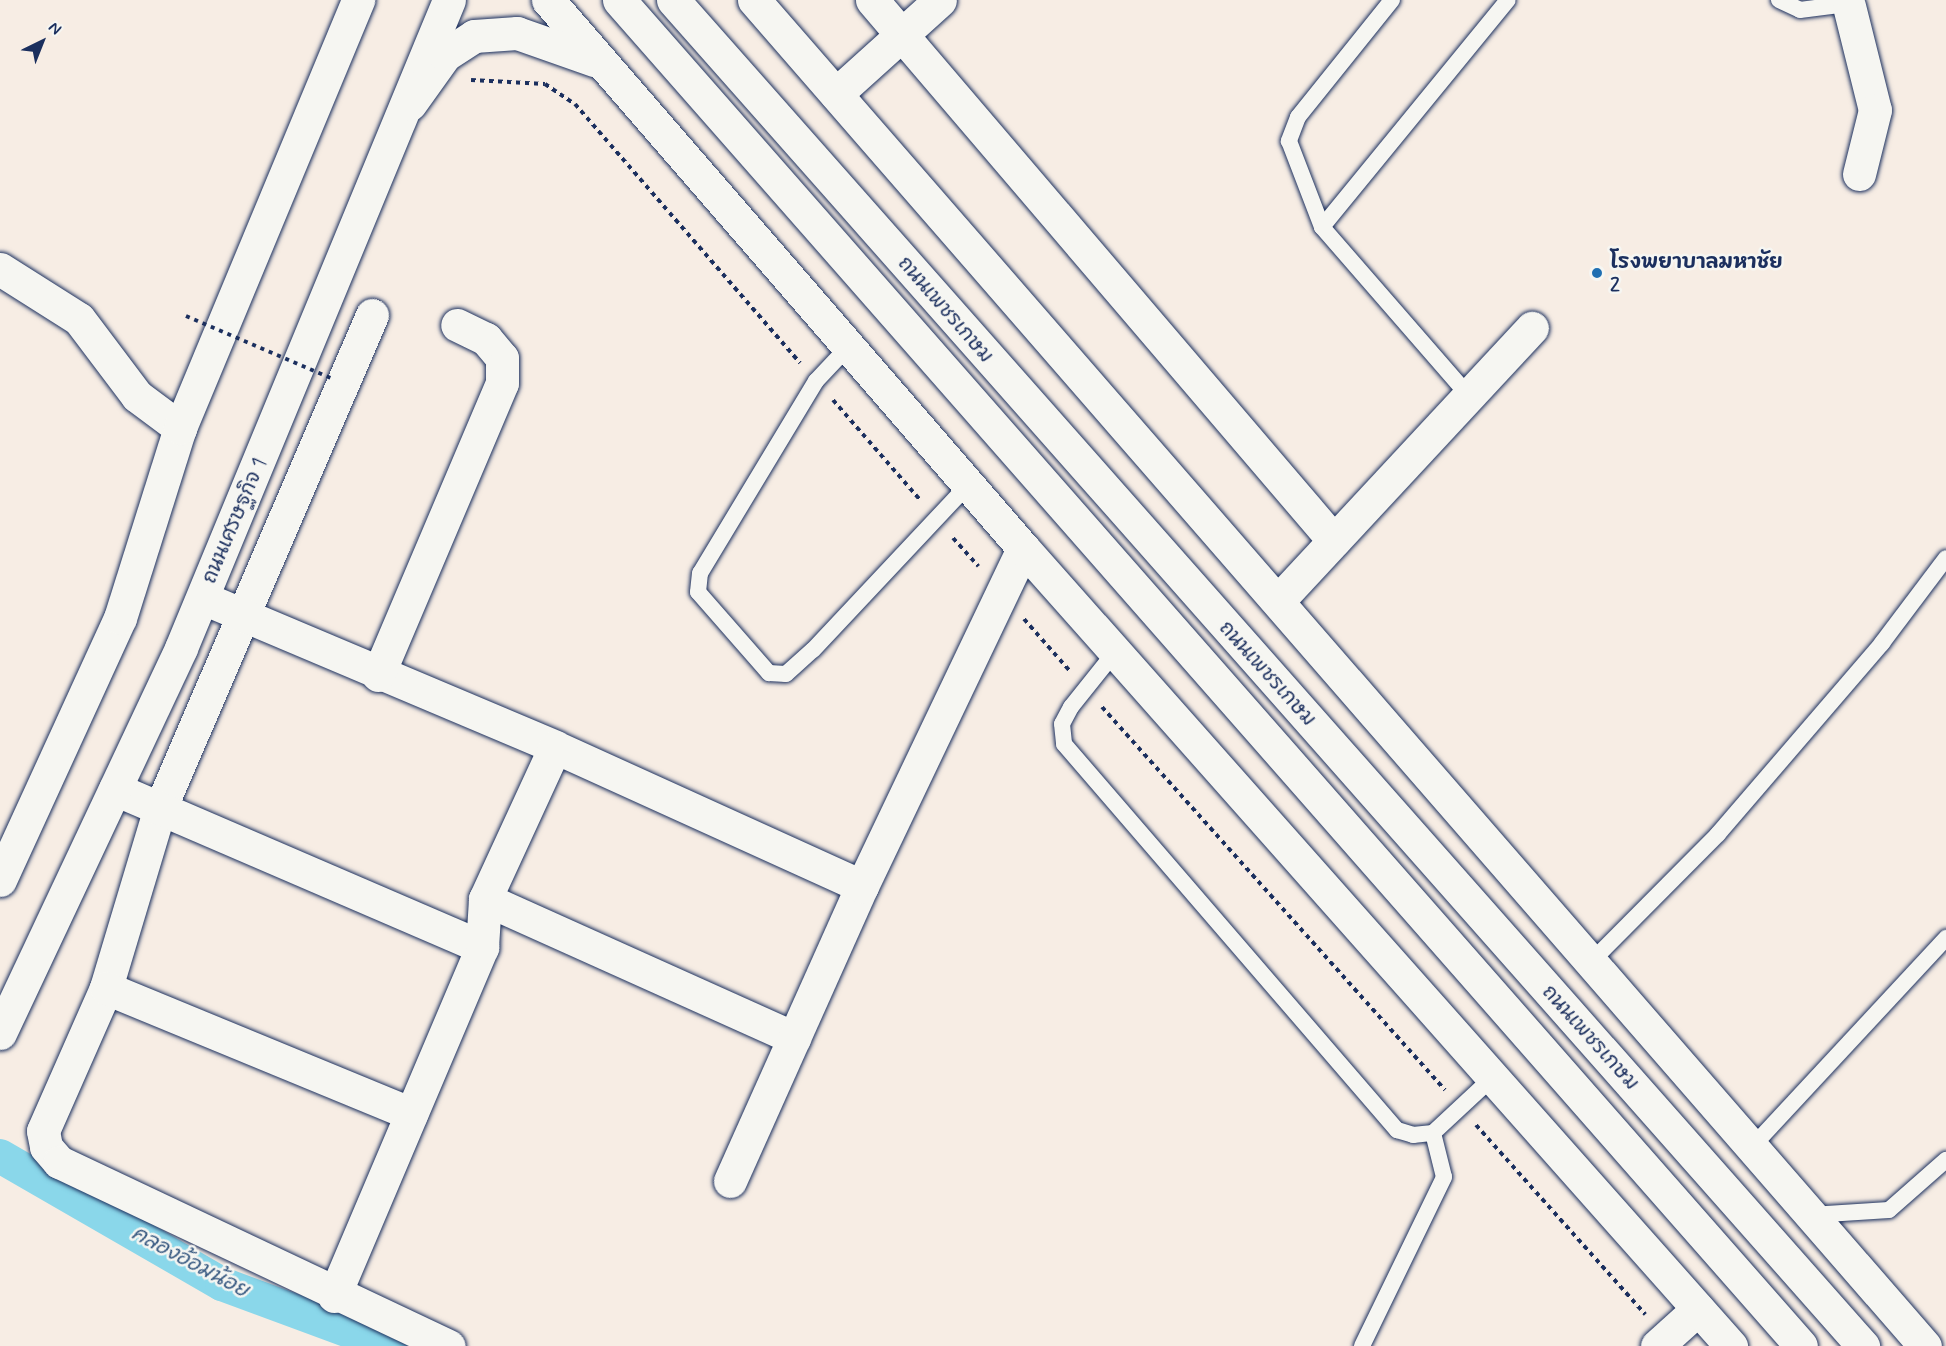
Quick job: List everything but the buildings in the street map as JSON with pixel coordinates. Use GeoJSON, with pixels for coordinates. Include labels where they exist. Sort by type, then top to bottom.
{"type":"FeatureCollection","features":[{"type":"Feature","properties":{"kind":"main road"},"geometry":{"type":"LineString","coordinates":[[0,880],[120,618],[180,428],[358,0]]}},
{"type":"Feature","properties":{"kind":"main road","name":"ถนนเศรษฐกิจ 1"},"geometry":{"type":"LineString","coordinates":[[0,1033],[202,598],[410,104],[449,0]]}},
{"type":"Feature","properties":{"kind":"main road"},"geometry":{"type":"LineString","coordinates":[[548,0],[1023,548],[1731,1346]]}},
{"type":"Feature","properties":{"kind":"main road","name":"ถนนเพชรเกษม"},"geometry":{"type":"LineString","coordinates":[[619,0],[1080,519],[1801,1346]]}},
{"type":"Feature","properties":{"kind":"main road","name":"ถนนเพชรเกษม"},"geometry":{"type":"LineString","coordinates":[[673,0],[1107,494],[1863,1346]]}},
{"type":"Feature","properties":{"kind":"main road"},"geometry":{"type":"LineString","coordinates":[[754,0],[1925,1346]]}},
{"type":"Feature","properties":{"kind":"main road"},"geometry":{"type":"LineString","coordinates":[[872,0],[1334,541]]}},
{"type":"Feature","properties":{"kind":"main road"},"geometry":{"type":"LineString","coordinates":[[836,94],[940,0]]}},
{"type":"Feature","properties":{"kind":"main road"},"geometry":{"type":"LineString","coordinates":[[1855,3],[1875,110],[1859,174]]}},
{"type":"Feature","properties":{"kind":"main road"},"geometry":{"type":"LineString","coordinates":[[410,104],[445,55],[474,36],[517,33],[601,63]]}},
{"type":"Feature","properties":{"kind":"main road"},"geometry":{"type":"LineString","coordinates":[[0,269],[79,319],[137,396],[180,428]]}},
{"type":"Feature","properties":{"kind":"main road"},"geometry":{"type":"LineString","coordinates":[[372,315],[159,811],[106,988],[43,1131],[46,1147],[59,1162],[334,1296],[449,1346]]}},
{"type":"Feature","properties":{"kind":"main road"},"geometry":{"type":"LineString","coordinates":[[378,675],[502,383],[502,358],[486,339],[457,325]]}},
{"type":"Feature","properties":{"kind":"main road"},"geometry":{"type":"LineString","coordinates":[[1278,601],[1532,328]]}},
{"type":"Feature","properties":{"kind":"main road"},"geometry":{"type":"LineString","coordinates":[[730,1181],[862,886],[1023,548]]}},
{"type":"Feature","properties":{"kind":"main road"},"geometry":{"type":"LineString","coordinates":[[202,598],[378,675],[555,747],[862,886]]}},
{"type":"Feature","properties":{"kind":"main road"},"geometry":{"type":"LineString","coordinates":[[334,1296],[482,947],[485,899],[555,747]]}},
{"type":"Feature","properties":{"kind":"main road"},"geometry":{"type":"LineString","coordinates":[[115,789],[159,811],[482,947]]}},
{"type":"Feature","properties":{"kind":"main road"},"geometry":{"type":"LineString","coordinates":[[485,899],[794,1038]]}},
{"type":"Feature","properties":{"kind":"main road"},"geometry":{"type":"LineString","coordinates":[[106,988],[411,1114]]}},
{"type":"Feature","properties":{"kind":"main road"},"geometry":{"type":"LineString","coordinates":[[1662,1342],[1698,1309]]}},
{"type":"Feature","properties":{"kind":"lane"},"geometry":{"type":"LineString","coordinates":[[1392,0],[1298,117],[1289,141],[1322,227],[1468,396]]}},
{"type":"Feature","properties":{"kind":"lane"},"geometry":{"type":"LineString","coordinates":[[1322,227],[1508,0]]}},
{"type":"Feature","properties":{"kind":"lane"},"geometry":{"type":"LineString","coordinates":[[1779,0],[1800,10],[1855,3]]}},
{"type":"Feature","properties":{"kind":"lane"},"geometry":{"type":"LineString","coordinates":[[848,347],[816,381],[700,573],[698,592],[769,673],[786,674],[968,485]]}},
{"type":"Feature","properties":{"kind":"lane"},"geometry":{"type":"LineString","coordinates":[[1591,962],[1718,834],[1882,643],[1946,558]]}},
{"type":"Feature","properties":{"kind":"lane"},"geometry":{"type":"LineString","coordinates":[[1115,652],[1086,688],[1062,724],[1064,744],[1397,1130],[1413,1136],[1433,1133],[1493,1077]]}},
{"type":"Feature","properties":{"kind":"lane"},"geometry":{"type":"LineString","coordinates":[[1751,1148],[1946,939]]}},
{"type":"Feature","properties":{"kind":"lane"},"geometry":{"type":"LineString","coordinates":[[1362,1346],[1444,1177],[1433,1133]]}},
{"type":"Feature","properties":{"kind":"lane"},"geometry":{"type":"LineString","coordinates":[[1810,1215],[1889,1210],[1946,1160]]}},
{"type":"Feature","properties":{"kind":"path"},"geometry":{"type":"LineString","coordinates":[[463,80],[498,78],[545,84],[575,104],[1001,594],[1460,1107],[1662,1342]]}},
{"type":"Feature","properties":{"kind":"path"},"geometry":{"type":"LineString","coordinates":[[186,316],[331,378]]}},
{"type":"Feature","properties":{"kind":"waterway","name":"คลองอ้อมน้อย"},"geometry":{"type":"LineString","coordinates":[[0,1156],[222,1284],[390,1346]]}},
{"type":"Feature","properties":{"kind":"place","name":"โรงพยาบาลมหาชัย 2"},"geometry":{"type":"Point","coordinates":[1597,273]}}]}
